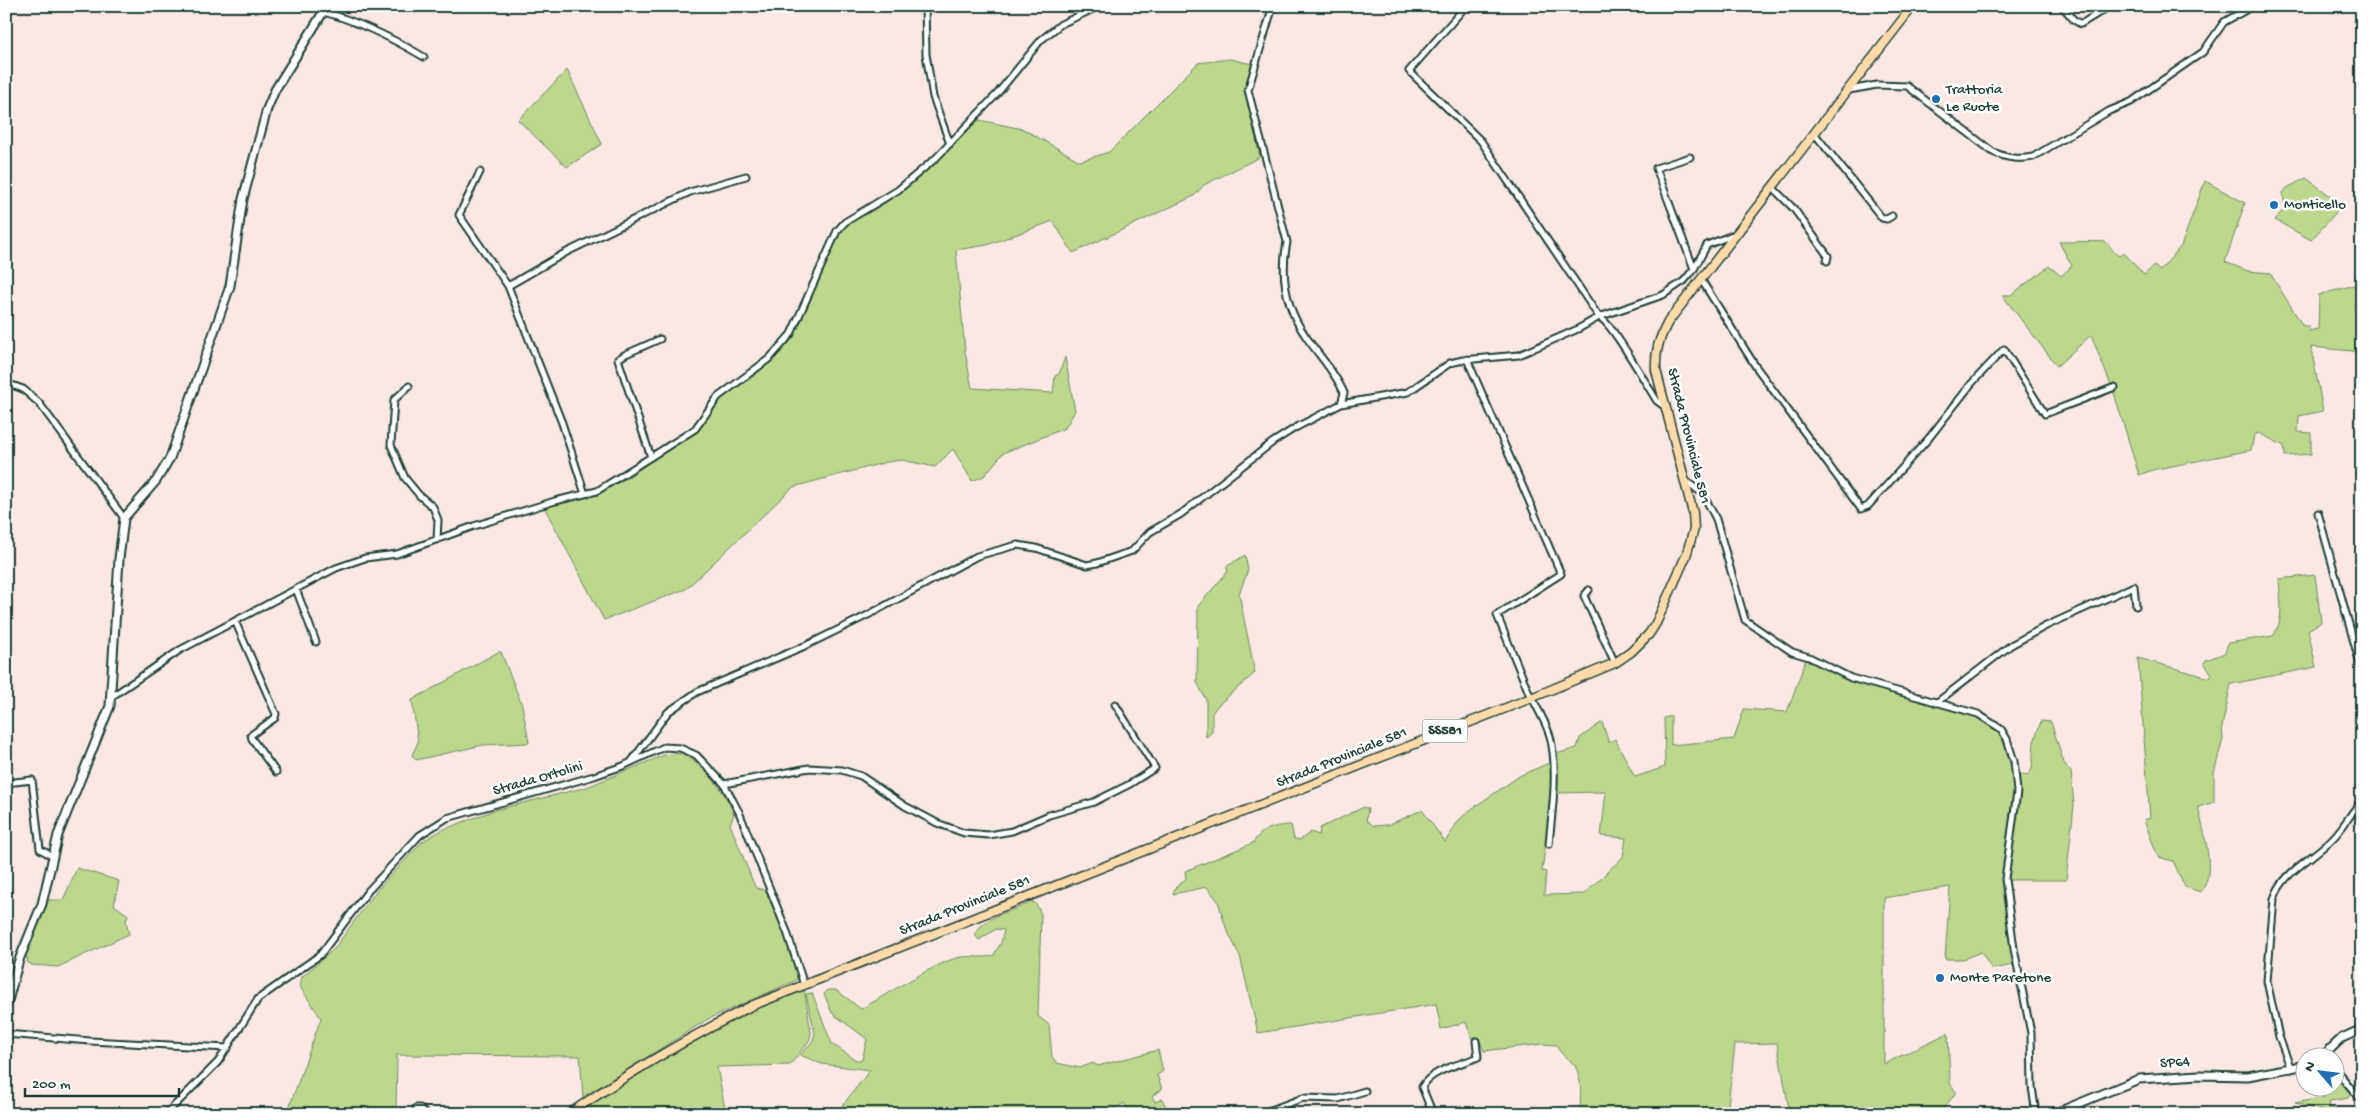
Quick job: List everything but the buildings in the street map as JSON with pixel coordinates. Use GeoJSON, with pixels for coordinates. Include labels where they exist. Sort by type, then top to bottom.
{"type":"FeatureCollection","features":[{"type":"Feature","properties":{"kind":"main road","name":"Strada Provinciale 581"},"geometry":{"type":"LineString","coordinates":[[569,1114],[620,1078],[699,1032],[751,1006],[1532,698],[1615,663],[1631,652],[1649,634],[1662,613],[1686,556],[1694,529],[1693,513],[1686,481],[1664,406],[1656,370],[1655,353],[1659,339],[1668,322],[1702,281],[1736,234],[1913,6]]}},
{"type":"Feature","properties":{"kind":"main road"},"geometry":{"type":"LineString","coordinates":[[6,1008],[19,960],[42,904],[52,856],[69,803],[103,724],[111,697],[118,579],[124,518],[156,481],[170,458],[230,286],[244,193],[267,109],[280,83],[326,9]]}},
{"type":"Feature","properties":{"kind":"main road"},"geometry":{"type":"LineString","coordinates":[[2332,1048],[2342,1038],[2362,1029]]}},
{"type":"Feature","properties":{"kind":"main road","name":"SP64"},"geometry":{"type":"LineString","coordinates":[[2053,1114],[2139,1079],[2199,1075],[2248,1076],[2296,1068]]}},
{"type":"Feature","properties":{"kind":"street"},"geometry":{"type":"LineString","coordinates":[[924,6],[926,54],[933,97],[950,144]]}},
{"type":"Feature","properties":{"kind":"street"},"geometry":{"type":"LineString","coordinates":[[111,697],[180,650],[336,568],[365,558],[397,554],[546,504],[597,491],[695,429],[718,397],[770,358],[791,334],[836,231],[845,222],[898,190],[950,144],[1002,88],[1041,40],[1061,24],[1100,6]]}},
{"type":"Feature","properties":{"kind":"street"},"geometry":{"type":"LineString","coordinates":[[1273,6],[1248,90],[1287,242],[1283,263],[1286,296],[1306,337],[1338,378],[1344,393],[1341,404]]}},
{"type":"Feature","properties":{"kind":"street"},"geometry":{"type":"LineString","coordinates":[[1466,6],[1408,71],[1472,130],[1481,141],[1600,318],[1605,320],[1657,401],[1664,406]]}},
{"type":"Feature","properties":{"kind":"street"},"geometry":{"type":"LineString","coordinates":[[2062,6],[2074,20],[2081,24],[2110,6]]}},
{"type":"Feature","properties":{"kind":"street"},"geometry":{"type":"LineString","coordinates":[[1849,90],[1877,85],[1907,86],[1979,139],[1993,152],[2006,157],[2021,159],[2033,157],[2109,111],[2139,97],[2203,52],[2224,22],[2253,6]]}},
{"type":"Feature","properties":{"kind":"street"},"geometry":{"type":"LineString","coordinates":[[326,9],[394,40],[424,57]]}},
{"type":"Feature","properties":{"kind":"street"},"geometry":{"type":"LineString","coordinates":[[1814,133],[1882,218],[1887,219],[1892,216]]}},
{"type":"Feature","properties":{"kind":"street"},"geometry":{"type":"LineString","coordinates":[[1690,157],[1656,168],[1694,269]]}},
{"type":"Feature","properties":{"kind":"street"},"geometry":{"type":"LineString","coordinates":[[480,172],[459,215],[508,286],[562,423],[585,494]]}},
{"type":"Feature","properties":{"kind":"street"},"geometry":{"type":"LineString","coordinates":[[508,286],[573,249],[690,192],[746,176]]}},
{"type":"Feature","properties":{"kind":"street"},"geometry":{"type":"LineString","coordinates":[[1773,188],[1794,209],[1828,256],[1827,261]]}},
{"type":"Feature","properties":{"kind":"street"},"geometry":{"type":"LineString","coordinates":[[631,762],[668,712],[697,692],[868,615],[977,556],[1017,545],[1036,548],[1087,565],[1097,564],[1132,551],[1150,532],[1181,514],[1273,442],[1295,428],[1341,404],[1408,392],[1446,365],[1467,359],[1519,355],[1573,332],[1600,318],[1672,290],[1684,281],[1694,269],[1707,244],[1736,234]]}},
{"type":"Feature","properties":{"kind":"street"},"geometry":{"type":"LineString","coordinates":[[1702,281],[1756,367],[1857,507],[1861,509],[1868,506],[1929,438],[1972,383],[2004,349],[2045,414],[2115,387]]}},
{"type":"Feature","properties":{"kind":"street"},"geometry":{"type":"LineString","coordinates":[[651,457],[618,359],[660,339]]}},
{"type":"Feature","properties":{"kind":"street"},"geometry":{"type":"LineString","coordinates":[[1467,359],[1561,574],[1496,615],[1549,735],[1552,748],[1554,797],[1548,844]]}},
{"type":"Feature","properties":{"kind":"street"},"geometry":{"type":"LineString","coordinates":[[6,383],[23,390],[39,403],[124,518]]}},
{"type":"Feature","properties":{"kind":"street"},"geometry":{"type":"LineString","coordinates":[[409,386],[394,400],[391,446],[405,478],[419,495],[433,507],[438,520],[437,540]]}},
{"type":"Feature","properties":{"kind":"street"},"geometry":{"type":"LineString","coordinates":[[1686,481],[1703,494],[1716,519],[1745,620],[1792,652],[1809,657],[1851,678],[1978,714],[2001,729],[2014,761],[2017,792],[2005,879],[2014,949],[2031,1033],[2032,1087],[2036,1114]]}},
{"type":"Feature","properties":{"kind":"street"},"geometry":{"type":"LineString","coordinates":[[2318,513],[2362,671]]}},
{"type":"Feature","properties":{"kind":"street"},"geometry":{"type":"LineString","coordinates":[[1936,703],[2004,650],[2046,626],[2134,586],[2136,606]]}},
{"type":"Feature","properties":{"kind":"street"},"geometry":{"type":"LineString","coordinates":[[296,589],[316,642]]}},
{"type":"Feature","properties":{"kind":"street"},"geometry":{"type":"LineString","coordinates":[[1590,590],[1584,596],[1615,663]]}},
{"type":"Feature","properties":{"kind":"street"},"geometry":{"type":"LineString","coordinates":[[235,621],[276,714],[275,718],[251,735],[276,772]]}},
{"type":"Feature","properties":{"kind":"street"},"geometry":{"type":"LineString","coordinates":[[724,784],[809,768],[842,770],[861,776],[905,806],[954,830],[981,835],[1007,832],[1049,815],[1094,802],[1130,784],[1155,768],[1114,704]]}},
{"type":"Feature","properties":{"kind":"street","name":"Strada Ortolini"},"geometry":{"type":"LineString","coordinates":[[166,1114],[208,1073],[228,1048],[246,1014],[258,998],[320,956],[368,891],[420,835],[448,818],[594,776],[664,747],[680,748],[701,759],[724,784],[739,812],[787,932],[804,985]]}},
{"type":"Feature","properties":{"kind":"street"},"geometry":{"type":"LineString","coordinates":[[6,783],[32,780],[40,849],[52,856]]}},
{"type":"Feature","properties":{"kind":"street"},"geometry":{"type":"LineString","coordinates":[[2290,1069],[2279,1037],[2267,981],[2274,899],[2276,892],[2287,878],[2333,838],[2362,801]]}},
{"type":"Feature","properties":{"kind":"street"},"geometry":{"type":"LineString","coordinates":[[6,1034],[90,1041],[228,1048]]}},
{"type":"Feature","properties":{"kind":"street"},"geometry":{"type":"LineString","coordinates":[[1433,1114],[1422,1087],[1431,1076],[1478,1057],[1476,1041]]}},
{"type":"Feature","properties":{"kind":"street"},"geometry":{"type":"LineString","coordinates":[[2346,1082],[2362,1101]]}},
{"type":"Feature","properties":{"kind":"street"},"geometry":{"type":"LineString","coordinates":[[1260,1114],[1303,1098],[1338,1099],[1365,1090]]}},
{"type":"Feature","properties":{"kind":"street"},"geometry":{"type":"LineString","coordinates":[[416,1108],[420,1108],[425,1114]]}},
{"type":"Feature","properties":{"kind":"green space"},"geometry":{"type":"Polygon","coordinates":[[[1230,59],[1252,64],[1247,100],[1260,157],[1204,185],[1194,196],[1073,253],[1053,221],[987,245],[956,250],[965,352],[972,388],[1053,393],[1055,376],[1059,374],[1065,357],[1075,411],[1065,428],[1003,453],[984,476],[972,481],[953,449],[935,467],[902,460],[887,462],[793,487],[686,589],[604,620],[543,505],[597,493],[627,478],[696,430],[730,389],[764,367],[790,342],[843,225],[883,205],[900,193],[932,166],[979,120],[1023,129],[1080,161],[1109,152],[1198,63],[1230,59]]]}},
{"type":"Feature","properties":{"kind":"green space"},"geometry":{"type":"Polygon","coordinates":[[[567,70],[602,144],[567,167],[518,120],[567,70]]]}},
{"type":"Feature","properties":{"kind":"green space"},"geometry":{"type":"Polygon","coordinates":[[[2306,178],[2343,205],[2311,240],[2275,220],[2285,208],[2283,193],[2287,188],[2306,178]]]}},
{"type":"Feature","properties":{"kind":"green space"},"geometry":{"type":"Polygon","coordinates":[[[2205,181],[2245,203],[2225,262],[2248,271],[2270,273],[2303,326],[2309,326],[2309,331],[2318,329],[2319,295],[2354,285],[2359,299],[2354,303],[2362,328],[2362,352],[2311,347],[2323,411],[2299,416],[2298,432],[2311,433],[2311,454],[2285,456],[2284,446],[2259,433],[2254,435],[2251,450],[2152,470],[2139,475],[2113,390],[2091,335],[2057,366],[2002,295],[2011,295],[2049,266],[2061,276],[2072,266],[2059,242],[2105,242],[2119,256],[2124,253],[2144,275],[2154,266],[2160,271],[2181,246],[2205,181]]]}},
{"type":"Feature","properties":{"kind":"green space"},"geometry":{"type":"Polygon","coordinates":[[[1245,555],[1248,570],[1239,594],[1255,673],[1218,705],[1212,713],[1212,732],[1206,737],[1206,700],[1197,682],[1198,606],[1228,571],[1226,567],[1245,555]]]}},
{"type":"Feature","properties":{"kind":"green space"},"geometry":{"type":"Polygon","coordinates":[[[2315,575],[2321,622],[2308,630],[2316,667],[2231,684],[2222,727],[2223,739],[2214,773],[2214,802],[2198,807],[2207,851],[2208,874],[2206,884],[2201,892],[2185,887],[2173,861],[2158,857],[2144,820],[2150,818],[2138,658],[2210,678],[2212,674],[2204,663],[2206,660],[2225,653],[2228,643],[2273,636],[2277,630],[2280,616],[2279,579],[2315,575]]]}},
{"type":"Feature","properties":{"kind":"green space"},"geometry":{"type":"Polygon","coordinates":[[[501,652],[522,705],[529,743],[483,745],[416,760],[412,755],[418,742],[412,700],[501,652]]]}},
{"type":"Feature","properties":{"kind":"green space"},"geometry":{"type":"Polygon","coordinates":[[[1806,659],[1847,679],[1974,716],[1991,725],[2001,735],[2016,781],[2016,799],[2002,883],[2013,965],[1992,969],[1981,952],[1963,959],[1945,959],[1950,887],[1884,898],[1884,1064],[1948,1033],[1950,1083],[1956,1092],[1940,1114],[1790,1114],[1777,1043],[1735,1044],[1727,1114],[1580,1114],[1578,1071],[1573,1063],[1562,1054],[1557,1045],[1542,1044],[1484,1051],[1479,1038],[1472,1039],[1466,1022],[1441,1029],[1436,1004],[1258,1033],[1240,956],[1226,928],[1218,901],[1207,887],[1173,894],[1175,888],[1186,879],[1185,871],[1253,843],[1264,831],[1279,826],[1291,825],[1294,839],[1300,840],[1311,832],[1319,835],[1320,828],[1364,807],[1368,809],[1366,820],[1374,826],[1388,825],[1422,810],[1445,842],[1459,820],[1470,810],[1521,775],[1549,763],[1551,764],[1551,803],[1542,871],[1546,872],[1544,895],[1584,894],[1623,857],[1626,838],[1601,836],[1606,792],[1557,793],[1556,754],[1577,748],[1580,738],[1602,722],[1609,743],[1615,739],[1635,777],[1665,767],[1664,718],[1671,716],[1671,745],[1734,739],[1744,709],[1787,712],[1806,659]]]}},
{"type":"Feature","properties":{"kind":"green space"},"geometry":{"type":"Polygon","coordinates":[[[2041,721],[2051,722],[2064,763],[2071,772],[2074,805],[2066,880],[2008,880],[2006,874],[2019,799],[2019,774],[2027,776],[2032,769],[2034,742],[2041,721]]]}},
{"type":"Feature","properties":{"kind":"green space"},"geometry":{"type":"Polygon","coordinates":[[[682,753],[713,779],[730,806],[734,815],[730,824],[756,888],[765,890],[785,934],[794,958],[797,980],[708,1019],[583,1097],[580,1056],[397,1055],[396,1109],[385,1114],[276,1114],[289,1108],[321,1018],[300,987],[302,977],[334,949],[377,890],[423,841],[442,830],[495,810],[587,787],[664,755],[682,753]]]}},
{"type":"Feature","properties":{"kind":"green space"},"geometry":{"type":"Polygon","coordinates":[[[77,868],[119,881],[114,905],[128,915],[126,921],[129,934],[58,967],[32,965],[27,962],[28,958],[24,957],[46,900],[63,900],[77,868]]]}},
{"type":"Feature","properties":{"kind":"green space"},"geometry":{"type":"Polygon","coordinates":[[[1027,898],[1036,904],[1041,914],[1038,1016],[1049,1025],[1052,1057],[1057,1063],[1080,1068],[1093,1063],[1098,1066],[1158,1050],[1163,1071],[1157,1075],[1162,1089],[1152,1096],[1155,1102],[1162,1099],[1170,1114],[1131,1114],[1124,1103],[1114,1109],[1112,1114],[833,1114],[842,1106],[870,1070],[822,1064],[800,1055],[812,1042],[815,1034],[806,994],[812,993],[832,1044],[856,1060],[862,1060],[867,1039],[832,1013],[824,994],[828,990],[836,990],[861,1009],[912,979],[953,959],[993,956],[1001,943],[1004,930],[996,929],[979,940],[975,935],[991,919],[1028,904],[1027,898]]]}},
{"type":"Feature","properties":{"kind":"green space"},"geometry":{"type":"Polygon","coordinates":[[[804,988],[811,1033],[809,1041],[790,1065],[717,1067],[726,1114],[590,1114],[586,1105],[721,1022],[804,988]]]}},
{"type":"Feature","properties":{"kind":"green space"},"geometry":{"type":"Polygon","coordinates":[[[2346,1086],[2351,1092],[2348,1098],[2330,1101],[2329,1107],[2347,1114],[2316,1114],[2321,1110],[2295,1103],[2320,1098],[2346,1098],[2346,1086]]]}},
{"type":"Feature","properties":{"kind":"place","name":"Trattoria Le Ruote"},"geometry":{"type":"Point","coordinates":[1936,99]}},
{"type":"Feature","properties":{"kind":"place","name":"Monticello"},"geometry":{"type":"Point","coordinates":[2274,205]}},
{"type":"Feature","properties":{"kind":"place","name":"Monte Paretone"},"geometry":{"type":"Point","coordinates":[1940,978]}}]}
